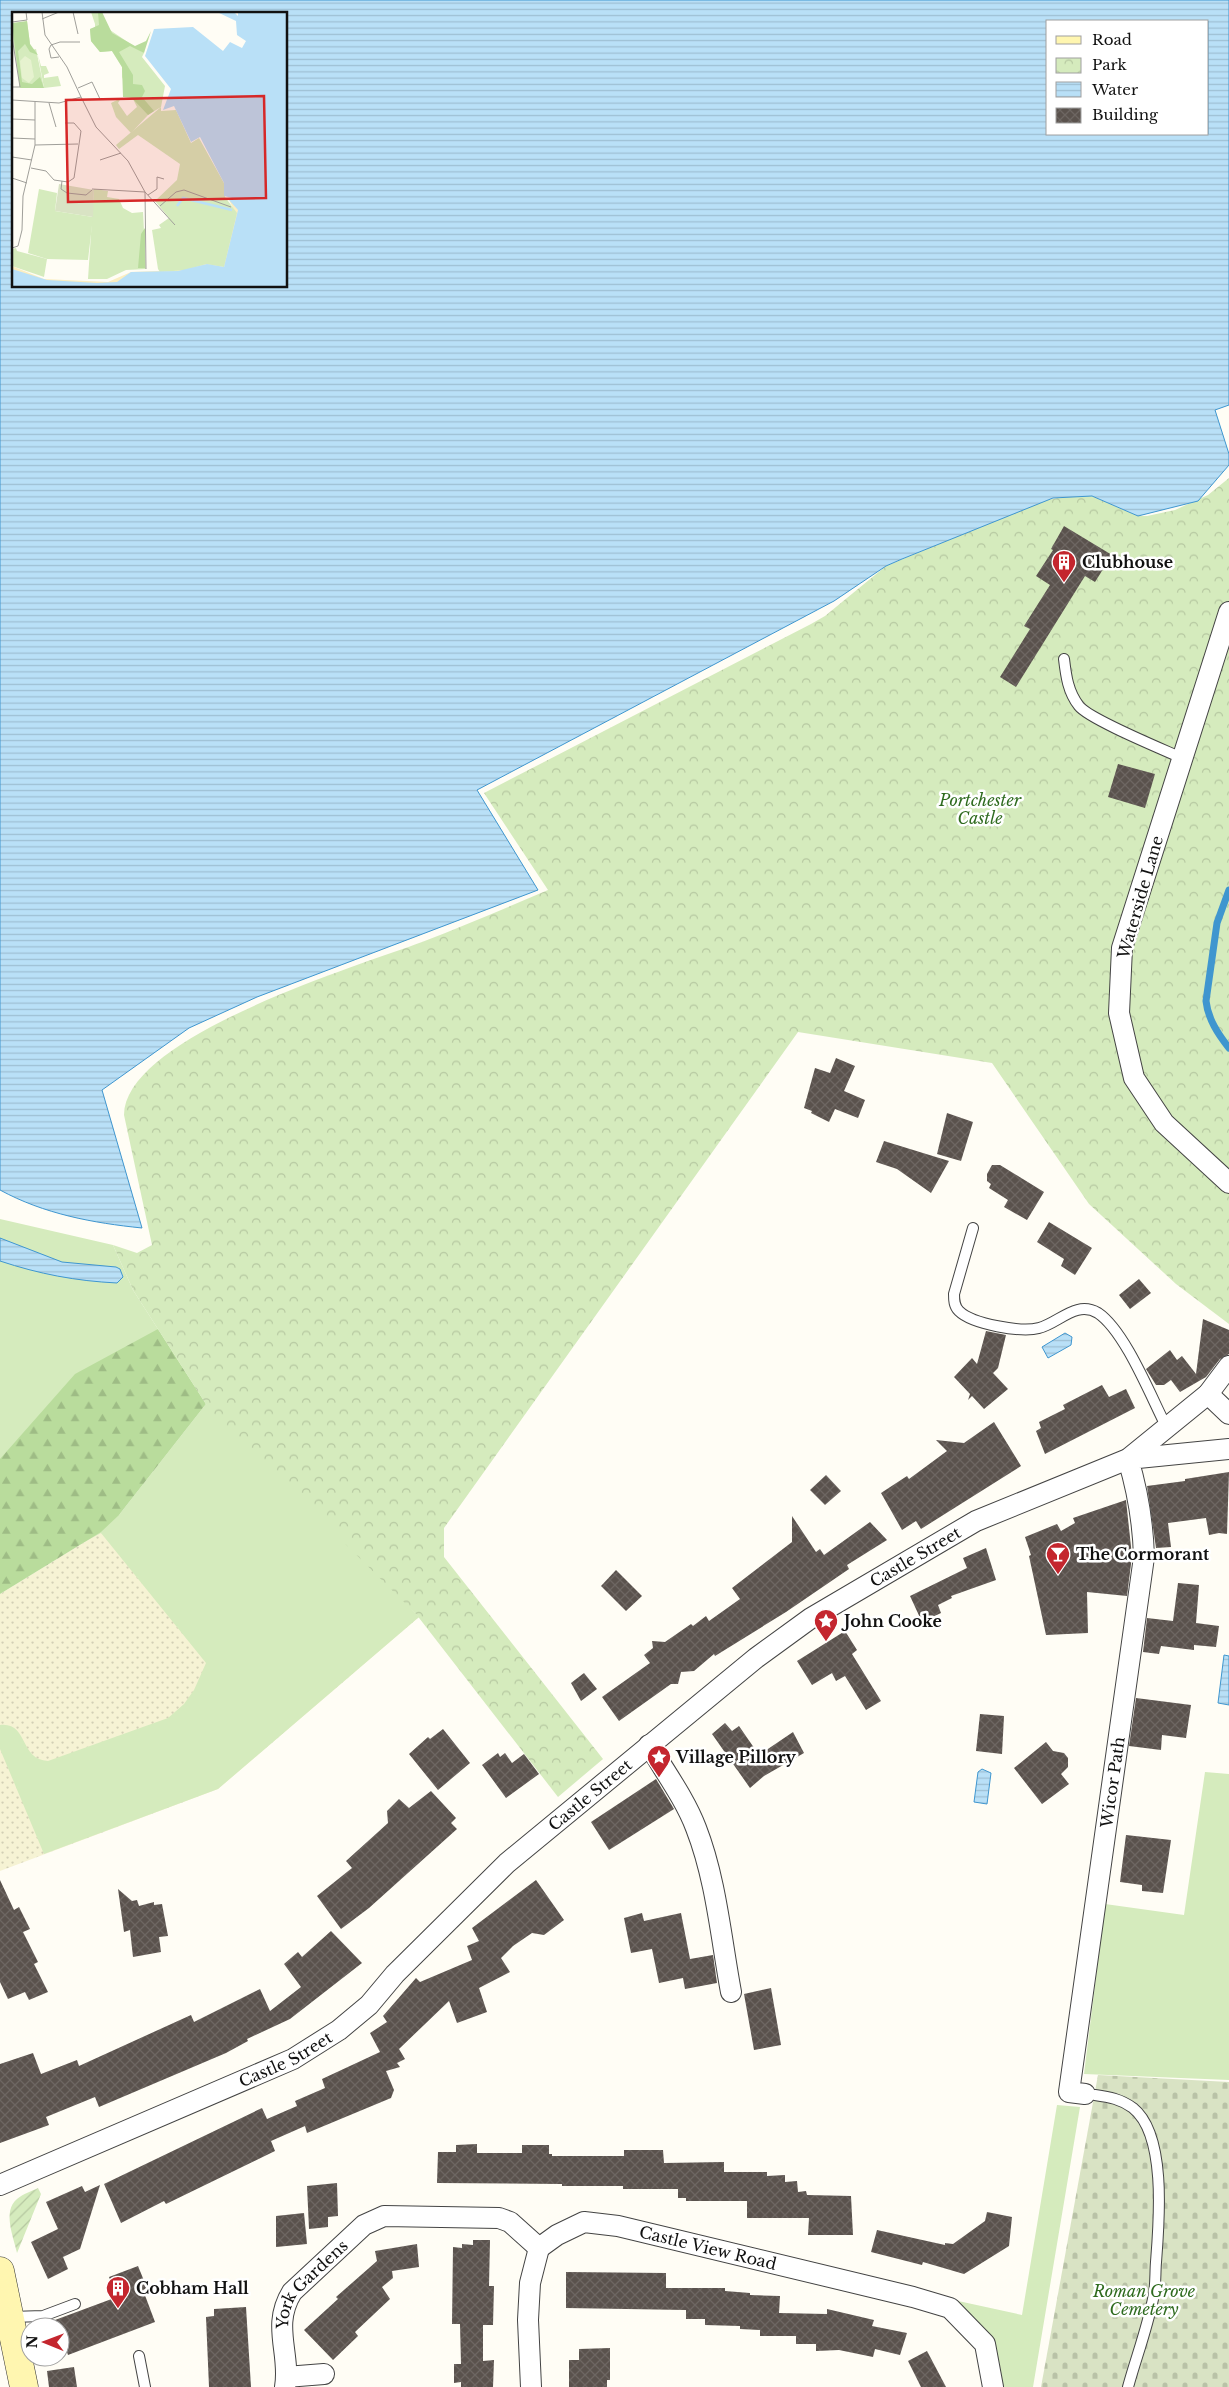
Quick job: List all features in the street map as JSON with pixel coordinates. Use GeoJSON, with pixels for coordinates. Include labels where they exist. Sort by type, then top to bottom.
{"type":"FeatureCollection","features":[{"type":"Feature","properties":{"kind":"street","name":"Waterside Lane"},"geometry":{"type":"LineString","coordinates":[[1229,612],[1122,948],[1119,1013],[1134,1078],[1164,1123],[1229,1183]]}},
{"type":"Feature","properties":{"kind":"street","name":"Castle Street"},"geometry":{"type":"LineString","coordinates":[[0,2185],[293,2059],[339,2030],[369,2005],[395,1974],[507,1863],[756,1658],[827,1608],[976,1521],[1128,1459],[1166,1426],[1208,1394],[1229,1366]]}},
{"type":"Feature","properties":{"kind":"street"},"geometry":{"type":"LineString","coordinates":[[1208,1394],[1229,1414]]}},
{"type":"Feature","properties":{"kind":"street"},"geometry":{"type":"LineString","coordinates":[[1128,1459],[1229,1449]]}},
{"type":"Feature","properties":{"kind":"street","name":"Wicor Path"},"geometry":{"type":"LineString","coordinates":[[1090,2094],[1069,2092],[1144,1557],[1144,1530],[1128,1459]]}},
{"type":"Feature","properties":{"kind":"street"},"geometry":{"type":"LineString","coordinates":[[650,1745],[691,1815],[697,1829],[708,1867],[731,1992]]}},
{"type":"Feature","properties":{"kind":"street","name":"York Gardens"},"geometry":{"type":"LineString","coordinates":[[324,2374],[285,2382],[281,2322],[287,2300],[292,2292],[364,2225],[384,2216],[499,2218],[510,2222],[540,2248]]}},
{"type":"Feature","properties":{"kind":"street","name":"Castle View Road"},"geometry":{"type":"LineString","coordinates":[[540,2248],[557,2235],[584,2222],[618,2226],[950,2308],[985,2344],[993,2387]]}},
{"type":"Feature","properties":{"kind":"street"},"geometry":{"type":"LineString","coordinates":[[530,2387],[528,2320],[530,2283],[540,2248]]}},
{"type":"Feature","properties":{"kind":"street"},"geometry":{"type":"LineString","coordinates":[[0,2271],[24,2387]]}},
{"type":"Feature","properties":{"kind":"lane"},"geometry":{"type":"LineString","coordinates":[[1064,659],[1068,688],[1080,707],[1097,718],[1182,758]]}},
{"type":"Feature","properties":{"kind":"lane"},"geometry":{"type":"LineString","coordinates":[[973,1228],[954,1294],[954,1303],[958,1310],[976,1321],[1028,1330],[1040,1328],[1073,1310],[1087,1309],[1098,1313],[1119,1336],[1166,1426]]}},
{"type":"Feature","properties":{"kind":"lane"},"geometry":{"type":"LineString","coordinates":[[1090,2094],[1116,2098],[1134,2109],[1145,2122],[1154,2145],[1158,2167],[1158,2229],[1154,2298],[1128,2387]]}},
{"type":"Feature","properties":{"kind":"lane"},"geometry":{"type":"LineString","coordinates":[[10,2317],[43,2316],[75,2304]]}},
{"type":"Feature","properties":{"kind":"lane"},"geometry":{"type":"LineString","coordinates":[[139,2356],[145,2387]]}},
{"type":"Feature","properties":{"kind":"shaded area"},"geometry":{"type":"Polygon","coordinates":[[[101,1532],[245,1591],[419,1617],[218,1789],[0,1871],[0,1594],[101,1532]]]}},
{"type":"Feature","properties":{"kind":"green space","name":"Portchester Castle"},"geometry":{"type":"Polygon","coordinates":[[[1229,478],[1229,1324],[1176,1284],[1089,1204],[992,1063],[798,1032],[444,1528],[444,1557],[603,1759],[558,1797],[416,1614],[209,1409],[133,1290],[113,1245],[137,1253],[152,1245],[124,1115],[134,1086],[162,1058],[202,1032],[249,1008],[300,986],[438,936],[548,890],[484,793],[811,624],[825,616],[886,566],[1042,501],[1073,495],[1092,496],[1138,516],[1147,516],[1175,510],[1208,495],[1229,478]]]}},
{"type":"Feature","properties":{"kind":"green space"},"geometry":{"type":"Polygon","coordinates":[[[0,1219],[113,1245],[133,1290],[158,1329],[119,1515],[206,1404],[345,1537],[419,1617],[218,1789],[44,1854],[0,1749],[0,1725],[16,1729],[32,1755],[48,1761],[168,1718],[184,1704],[194,1690],[206,1663],[101,1533],[0,1588],[0,1219]]]}},
{"type":"Feature","properties":{"kind":"green space"},"geometry":{"type":"Polygon","coordinates":[[[158,1329],[206,1404],[119,1515],[101,1532],[0,1594],[0,1459],[75,1374],[158,1329]]]}},
{"type":"Feature","properties":{"kind":"green space"},"geometry":{"type":"Polygon","coordinates":[[[1205,1772],[1229,1774],[1229,2080],[1084,2074],[1105,1904],[1184,1915],[1205,1772]]]}},
{"type":"Feature","properties":{"kind":"green space","name":"Roman Grove Cemetery"},"geometry":{"type":"Polygon","coordinates":[[[1098,2075],[1229,2082],[1229,2387],[1041,2387],[1098,2075]]]}},
{"type":"Feature","properties":{"kind":"green space"},"geometry":{"type":"Polygon","coordinates":[[[1057,2105],[1080,2107],[1033,2387],[1002,2387],[998,2359],[988,2336],[971,2317],[949,2299],[1022,2315],[1057,2105]]]}},
{"type":"Feature","properties":{"kind":"green space"},"geometry":{"type":"Polygon","coordinates":[[[38,2188],[41,2194],[17,2253],[10,2225],[10,2210],[17,2199],[38,2188]]]}},
{"type":"Feature","properties":{"kind":"water"},"geometry":{"type":"Polygon","coordinates":[[[0,0],[1229,0],[1229,405],[1215,410],[1229,454],[1229,465],[1198,501],[1138,516],[1092,496],[1053,498],[886,566],[834,601],[477,790],[538,890],[257,997],[189,1028],[102,1090],[142,1228],[69,1216],[0,1190],[0,0]]]}},
{"type":"Feature","properties":{"kind":"water"},"geometry":{"type":"Polygon","coordinates":[[[0,1238],[62,1262],[116,1267],[120,1269],[123,1277],[117,1283],[87,1281],[29,1270],[0,1261],[0,1238]]]}},
{"type":"Feature","properties":{"kind":"water"},"geometry":{"type":"Polygon","coordinates":[[[1065,1333],[1072,1337],[1071,1345],[1048,1358],[1042,1347],[1065,1333]]]}},
{"type":"Feature","properties":{"kind":"water"},"geometry":{"type":"Polygon","coordinates":[[[1224,1655],[1229,1656],[1229,1705],[1218,1703],[1224,1655]]]}},
{"type":"Feature","properties":{"kind":"water"},"geometry":{"type":"Polygon","coordinates":[[[982,1769],[991,1773],[987,1804],[974,1802],[978,1772],[982,1769]]]}},
{"type":"Feature","properties":{"kind":"building","name":"Clubhouse"},"geometry":{"type":"Polygon","coordinates":[[[1064,526],[1112,555],[1095,582],[1085,576],[1016,687],[1000,677],[1030,629],[1024,626],[1050,585],[1036,576],[1053,550],[1051,549],[1064,526]]]}},
{"type":"Feature","properties":{"kind":"building"},"geometry":{"type":"Polygon","coordinates":[[[1118,764],[1155,774],[1145,808],[1108,797],[1118,764]]]}},
{"type":"Feature","properties":{"kind":"building"},"geometry":{"type":"Polygon","coordinates":[[[836,1058],[855,1066],[844,1091],[865,1100],[858,1118],[835,1109],[829,1122],[804,1108],[815,1068],[830,1073],[836,1058]]]}},
{"type":"Feature","properties":{"kind":"building"},"geometry":{"type":"Polygon","coordinates":[[[947,1113],[973,1122],[961,1161],[937,1154],[947,1113]]]}},
{"type":"Feature","properties":{"kind":"building"},"geometry":{"type":"Polygon","coordinates":[[[884,1141],[949,1161],[931,1193],[897,1169],[876,1162],[884,1141]]]}},
{"type":"Feature","properties":{"kind":"building"},"geometry":{"type":"Polygon","coordinates":[[[992,1165],[1000,1165],[1044,1192],[1027,1220],[1004,1207],[1008,1200],[989,1188],[991,1184],[987,1181],[987,1174],[992,1165]]]}},
{"type":"Feature","properties":{"kind":"building"},"geometry":{"type":"Polygon","coordinates":[[[1049,1222],[1092,1248],[1075,1275],[1061,1266],[1064,1259],[1037,1242],[1049,1222]]]}},
{"type":"Feature","properties":{"kind":"building"},"geometry":{"type":"Polygon","coordinates":[[[1139,1279],[1151,1293],[1130,1309],[1119,1295],[1139,1279]]]}},
{"type":"Feature","properties":{"kind":"building"},"geometry":{"type":"Polygon","coordinates":[[[1203,1319],[1229,1330],[1229,1354],[1220,1359],[1206,1377],[1180,1392],[1171,1380],[1164,1385],[1156,1385],[1146,1369],[1170,1350],[1177,1360],[1182,1356],[1196,1374],[1203,1319]]]}},
{"type":"Feature","properties":{"kind":"building"},"geometry":{"type":"Polygon","coordinates":[[[986,1331],[1006,1335],[998,1368],[993,1373],[1008,1389],[984,1409],[972,1396],[968,1400],[970,1394],[954,1377],[972,1358],[977,1364],[986,1331]]]}},
{"type":"Feature","properties":{"kind":"building"},"geometry":{"type":"Polygon","coordinates":[[[1102,1385],[1109,1397],[1126,1389],[1135,1408],[1045,1454],[1036,1431],[1041,1428],[1039,1422],[1065,1409],[1063,1405],[1102,1385]]]}},
{"type":"Feature","properties":{"kind":"building"},"geometry":{"type":"Polygon","coordinates":[[[994,1422],[1021,1466],[921,1529],[916,1521],[902,1530],[881,1493],[907,1476],[909,1479],[947,1451],[936,1440],[964,1443],[994,1422]]]}},
{"type":"Feature","properties":{"kind":"building"},"geometry":{"type":"Polygon","coordinates":[[[1229,1472],[1227,1534],[1209,1535],[1206,1518],[1168,1523],[1171,1547],[1156,1548],[1147,1486],[1229,1472]]]}},
{"type":"Feature","properties":{"kind":"building"},"geometry":{"type":"Polygon","coordinates":[[[826,1475],[841,1491],[825,1505],[810,1490],[826,1475]]]}},
{"type":"Feature","properties":{"kind":"building"},"geometry":{"type":"Polygon","coordinates":[[[1126,1500],[1132,1556],[1127,1596],[1087,1592],[1088,1633],[1046,1635],[1029,1556],[1031,1555],[1025,1537],[1057,1524],[1061,1531],[1075,1523],[1073,1518],[1126,1500]]]}},
{"type":"Feature","properties":{"kind":"building"},"geometry":{"type":"Polygon","coordinates":[[[792,1516],[816,1552],[820,1549],[824,1555],[870,1522],[887,1540],[847,1565],[849,1569],[786,1612],[715,1656],[714,1654],[694,1671],[681,1672],[678,1684],[671,1684],[619,1721],[602,1697],[650,1663],[644,1655],[653,1648],[652,1641],[665,1642],[706,1616],[709,1621],[740,1599],[732,1588],[792,1542],[792,1516]]]}},
{"type":"Feature","properties":{"kind":"building"},"geometry":{"type":"Polygon","coordinates":[[[986,1548],[996,1580],[951,1596],[952,1598],[938,1605],[941,1613],[922,1622],[910,1596],[967,1568],[963,1558],[986,1548]]]}},
{"type":"Feature","properties":{"kind":"building"},"geometry":{"type":"Polygon","coordinates":[[[616,1570],[642,1596],[626,1611],[601,1586],[616,1570]]]}},
{"type":"Feature","properties":{"kind":"building"},"geometry":{"type":"Polygon","coordinates":[[[1178,1583],[1199,1585],[1196,1623],[1219,1626],[1216,1647],[1194,1645],[1194,1650],[1161,1646],[1159,1654],[1143,1652],[1147,1618],[1173,1621],[1178,1583]]]}},
{"type":"Feature","properties":{"kind":"building"},"geometry":{"type":"Polygon","coordinates":[[[845,1631],[857,1650],[852,1654],[881,1701],[866,1710],[845,1676],[836,1681],[832,1673],[812,1685],[797,1661],[845,1631]]]}},
{"type":"Feature","properties":{"kind":"building"},"geometry":{"type":"Polygon","coordinates":[[[584,1673],[597,1689],[581,1701],[571,1683],[584,1673]]]}},
{"type":"Feature","properties":{"kind":"building"},"geometry":{"type":"Polygon","coordinates":[[[1136,1698],[1191,1705],[1186,1738],[1162,1735],[1161,1750],[1129,1746],[1136,1698]]]}},
{"type":"Feature","properties":{"kind":"building"},"geometry":{"type":"Polygon","coordinates":[[[980,1714],[1004,1716],[1002,1754],[976,1751],[980,1714]]]}},
{"type":"Feature","properties":{"kind":"building"},"geometry":{"type":"Polygon","coordinates":[[[725,1723],[732,1731],[739,1726],[759,1755],[793,1732],[804,1753],[764,1776],[750,1788],[712,1734],[725,1723]]]}},
{"type":"Feature","properties":{"kind":"building"},"geometry":{"type":"Polygon","coordinates":[[[443,1729],[470,1763],[438,1790],[409,1754],[428,1737],[430,1739],[443,1729]]]}},
{"type":"Feature","properties":{"kind":"building"},"geometry":{"type":"Polygon","coordinates":[[[1046,1742],[1053,1751],[1064,1753],[1068,1758],[1068,1767],[1061,1774],[1069,1784],[1042,1804],[1014,1768],[1046,1742]]]}},
{"type":"Feature","properties":{"kind":"building"},"geometry":{"type":"Polygon","coordinates":[[[498,1753],[500,1757],[505,1753],[512,1763],[524,1754],[539,1774],[506,1798],[482,1765],[498,1753]]]}},
{"type":"Feature","properties":{"kind":"building"},"geometry":{"type":"Polygon","coordinates":[[[656,1779],[674,1809],[609,1850],[591,1822],[656,1779]]]}},
{"type":"Feature","properties":{"kind":"building"},"geometry":{"type":"Polygon","coordinates":[[[431,1791],[456,1818],[451,1823],[457,1829],[369,1908],[341,1929],[317,1896],[352,1868],[346,1861],[388,1823],[387,1811],[399,1799],[409,1808],[431,1791]]]}},
{"type":"Feature","properties":{"kind":"building"},"geometry":{"type":"Polygon","coordinates":[[[1126,1835],[1171,1840],[1163,1893],[1142,1891],[1142,1885],[1120,1882],[1126,1835]]]}},
{"type":"Feature","properties":{"kind":"building"},"geometry":{"type":"Polygon","coordinates":[[[0,1880],[14,1910],[19,1907],[30,1929],[23,1932],[38,1962],[34,1964],[48,1992],[29,2000],[25,1992],[8,1999],[0,1982],[0,1880]]]}},
{"type":"Feature","properties":{"kind":"building"},"geometry":{"type":"Polygon","coordinates":[[[536,1880],[564,1920],[544,1935],[532,1933],[513,1946],[501,1958],[510,1972],[479,1988],[487,2012],[457,2023],[449,2001],[399,2049],[405,2059],[397,2063],[400,2067],[386,2071],[394,2090],[391,2098],[307,2133],[305,2126],[271,2141],[275,2151],[166,2204],[164,2201],[121,2223],[104,2184],[262,2108],[267,2119],[297,2106],[295,2101],[325,2088],[322,2079],[380,2052],[370,2033],[387,2022],[383,2016],[416,1978],[420,1982],[472,1960],[467,1946],[479,1941],[472,1928],[536,1880]]]}},
{"type":"Feature","properties":{"kind":"building"},"geometry":{"type":"Polygon","coordinates":[[[118,1889],[132,1901],[137,1900],[139,1906],[154,1902],[154,1905],[162,1904],[168,1936],[159,1937],[161,1952],[133,1957],[130,1930],[124,1932],[118,1889]]]}},
{"type":"Feature","properties":{"kind":"building"},"geometry":{"type":"Polygon","coordinates":[[[642,1913],[644,1921],[681,1913],[690,1959],[713,1955],[717,1983],[685,1989],[683,1978],[659,1983],[652,1949],[631,1953],[624,1918],[642,1913]]]}},
{"type":"Feature","properties":{"kind":"building"},"geometry":{"type":"Polygon","coordinates":[[[331,1931],[362,1963],[290,2019],[247,2039],[248,2041],[226,2053],[99,2107],[95,2097],[46,2117],[49,2125],[0,2143],[0,2064],[33,2053],[41,2074],[77,2060],[79,2066],[191,2015],[194,2022],[260,1989],[270,2011],[301,1987],[284,1964],[298,1952],[302,1957],[331,1931]]]}},
{"type":"Feature","properties":{"kind":"building"},"geometry":{"type":"Polygon","coordinates":[[[771,1988],[781,2045],[754,2050],[744,1994],[771,1988]]]}},
{"type":"Feature","properties":{"kind":"building"},"geometry":{"type":"Polygon","coordinates":[[[477,2144],[477,2153],[522,2153],[522,2145],[549,2145],[549,2154],[552,2154],[552,2156],[624,2156],[624,2150],[663,2150],[664,2163],[724,2162],[724,2172],[767,2172],[767,2176],[785,2175],[785,2182],[797,2181],[798,2192],[806,2191],[807,2195],[851,2196],[853,2235],[808,2235],[809,2218],[747,2218],[747,2201],[686,2201],[686,2198],[678,2198],[678,2189],[623,2189],[623,2186],[562,2186],[562,2184],[437,2183],[438,2152],[456,2152],[456,2145],[477,2144]]]}},
{"type":"Feature","properties":{"kind":"building"},"geometry":{"type":"Polygon","coordinates":[[[337,2183],[338,2216],[328,2217],[328,2227],[309,2229],[307,2186],[337,2183]]]}},
{"type":"Feature","properties":{"kind":"building"},"geometry":{"type":"Polygon","coordinates":[[[100,2185],[80,2249],[63,2257],[68,2269],[48,2279],[31,2242],[58,2229],[46,2202],[82,2186],[85,2192],[100,2185]]]}},
{"type":"Feature","properties":{"kind":"building"},"geometry":{"type":"Polygon","coordinates":[[[987,2212],[1012,2217],[1009,2246],[964,2274],[923,2262],[922,2265],[871,2252],[877,2230],[945,2245],[945,2243],[953,2244],[985,2221],[987,2212]]]}},
{"type":"Feature","properties":{"kind":"building"},"geometry":{"type":"Polygon","coordinates":[[[304,2213],[307,2244],[276,2247],[276,2216],[304,2213]]]}},
{"type":"Feature","properties":{"kind":"building"},"geometry":{"type":"Polygon","coordinates":[[[473,2240],[490,2240],[489,2286],[494,2286],[493,2325],[483,2325],[483,2361],[494,2360],[493,2387],[461,2387],[461,2382],[454,2383],[454,2364],[461,2364],[460,2324],[452,2324],[453,2247],[462,2248],[462,2244],[473,2245],[473,2240]]]}},
{"type":"Feature","properties":{"kind":"building"},"geometry":{"type":"Polygon","coordinates":[[[417,2244],[419,2267],[392,2271],[393,2278],[382,2287],[390,2299],[355,2332],[358,2336],[333,2360],[304,2330],[338,2299],[336,2297],[377,2261],[375,2251],[417,2244]]]}},
{"type":"Feature","properties":{"kind":"building","name":"Cobham Hall"},"geometry":{"type":"Polygon","coordinates":[[[138,2266],[147,2288],[143,2290],[155,2322],[70,2354],[70,2317],[63,2317],[117,2297],[109,2277],[138,2266]]]}},
{"type":"Feature","properties":{"kind":"building"},"geometry":{"type":"Polygon","coordinates":[[[566,2272],[666,2273],[666,2288],[725,2288],[725,2291],[750,2293],[750,2295],[780,2296],[779,2313],[827,2314],[827,2309],[874,2320],[872,2326],[907,2333],[900,2355],[875,2349],[873,2357],[839,2350],[816,2351],[816,2344],[796,2344],[796,2336],[760,2336],[760,2330],[740,2329],[740,2326],[705,2325],[705,2319],[686,2319],[686,2310],[566,2308],[566,2272]]]}},
{"type":"Feature","properties":{"kind":"building"},"geometry":{"type":"Polygon","coordinates":[[[246,2307],[251,2387],[209,2387],[206,2317],[214,2316],[214,2309],[246,2307]]]}},
{"type":"Feature","properties":{"kind":"building"},"geometry":{"type":"Polygon","coordinates":[[[610,2348],[610,2380],[607,2380],[607,2387],[569,2387],[569,2360],[579,2360],[579,2349],[610,2348]]]}},
{"type":"Feature","properties":{"kind":"building"},"geometry":{"type":"Polygon","coordinates":[[[927,2351],[946,2387],[921,2387],[908,2361],[927,2351]]]}},
{"type":"Feature","properties":{"kind":"building"},"geometry":{"type":"Polygon","coordinates":[[[74,2367],[77,2387],[49,2387],[47,2371],[74,2367]]]}},
{"type":"Feature","properties":{"kind":"waterway"},"geometry":{"type":"LineString","coordinates":[[1229,890],[1217,923],[1206,1001],[1214,1026],[1229,1048]]}},
{"type":"Feature","properties":{"kind":"place","name":"Clubhouse"},"geometry":{"type":"Point","coordinates":[1064,583]}},
{"type":"Feature","properties":{"kind":"place","name":"The Cormorant"},"geometry":{"type":"Point","coordinates":[1058,1575]}},
{"type":"Feature","properties":{"kind":"place","name":"John Cooke"},"geometry":{"type":"Point","coordinates":[826,1642]}},
{"type":"Feature","properties":{"kind":"place","name":"Village Pillory"},"geometry":{"type":"Point","coordinates":[659,1778]}},
{"type":"Feature","properties":{"kind":"place","name":"Cobham Hall"},"geometry":{"type":"Point","coordinates":[118,2309]}}]}
